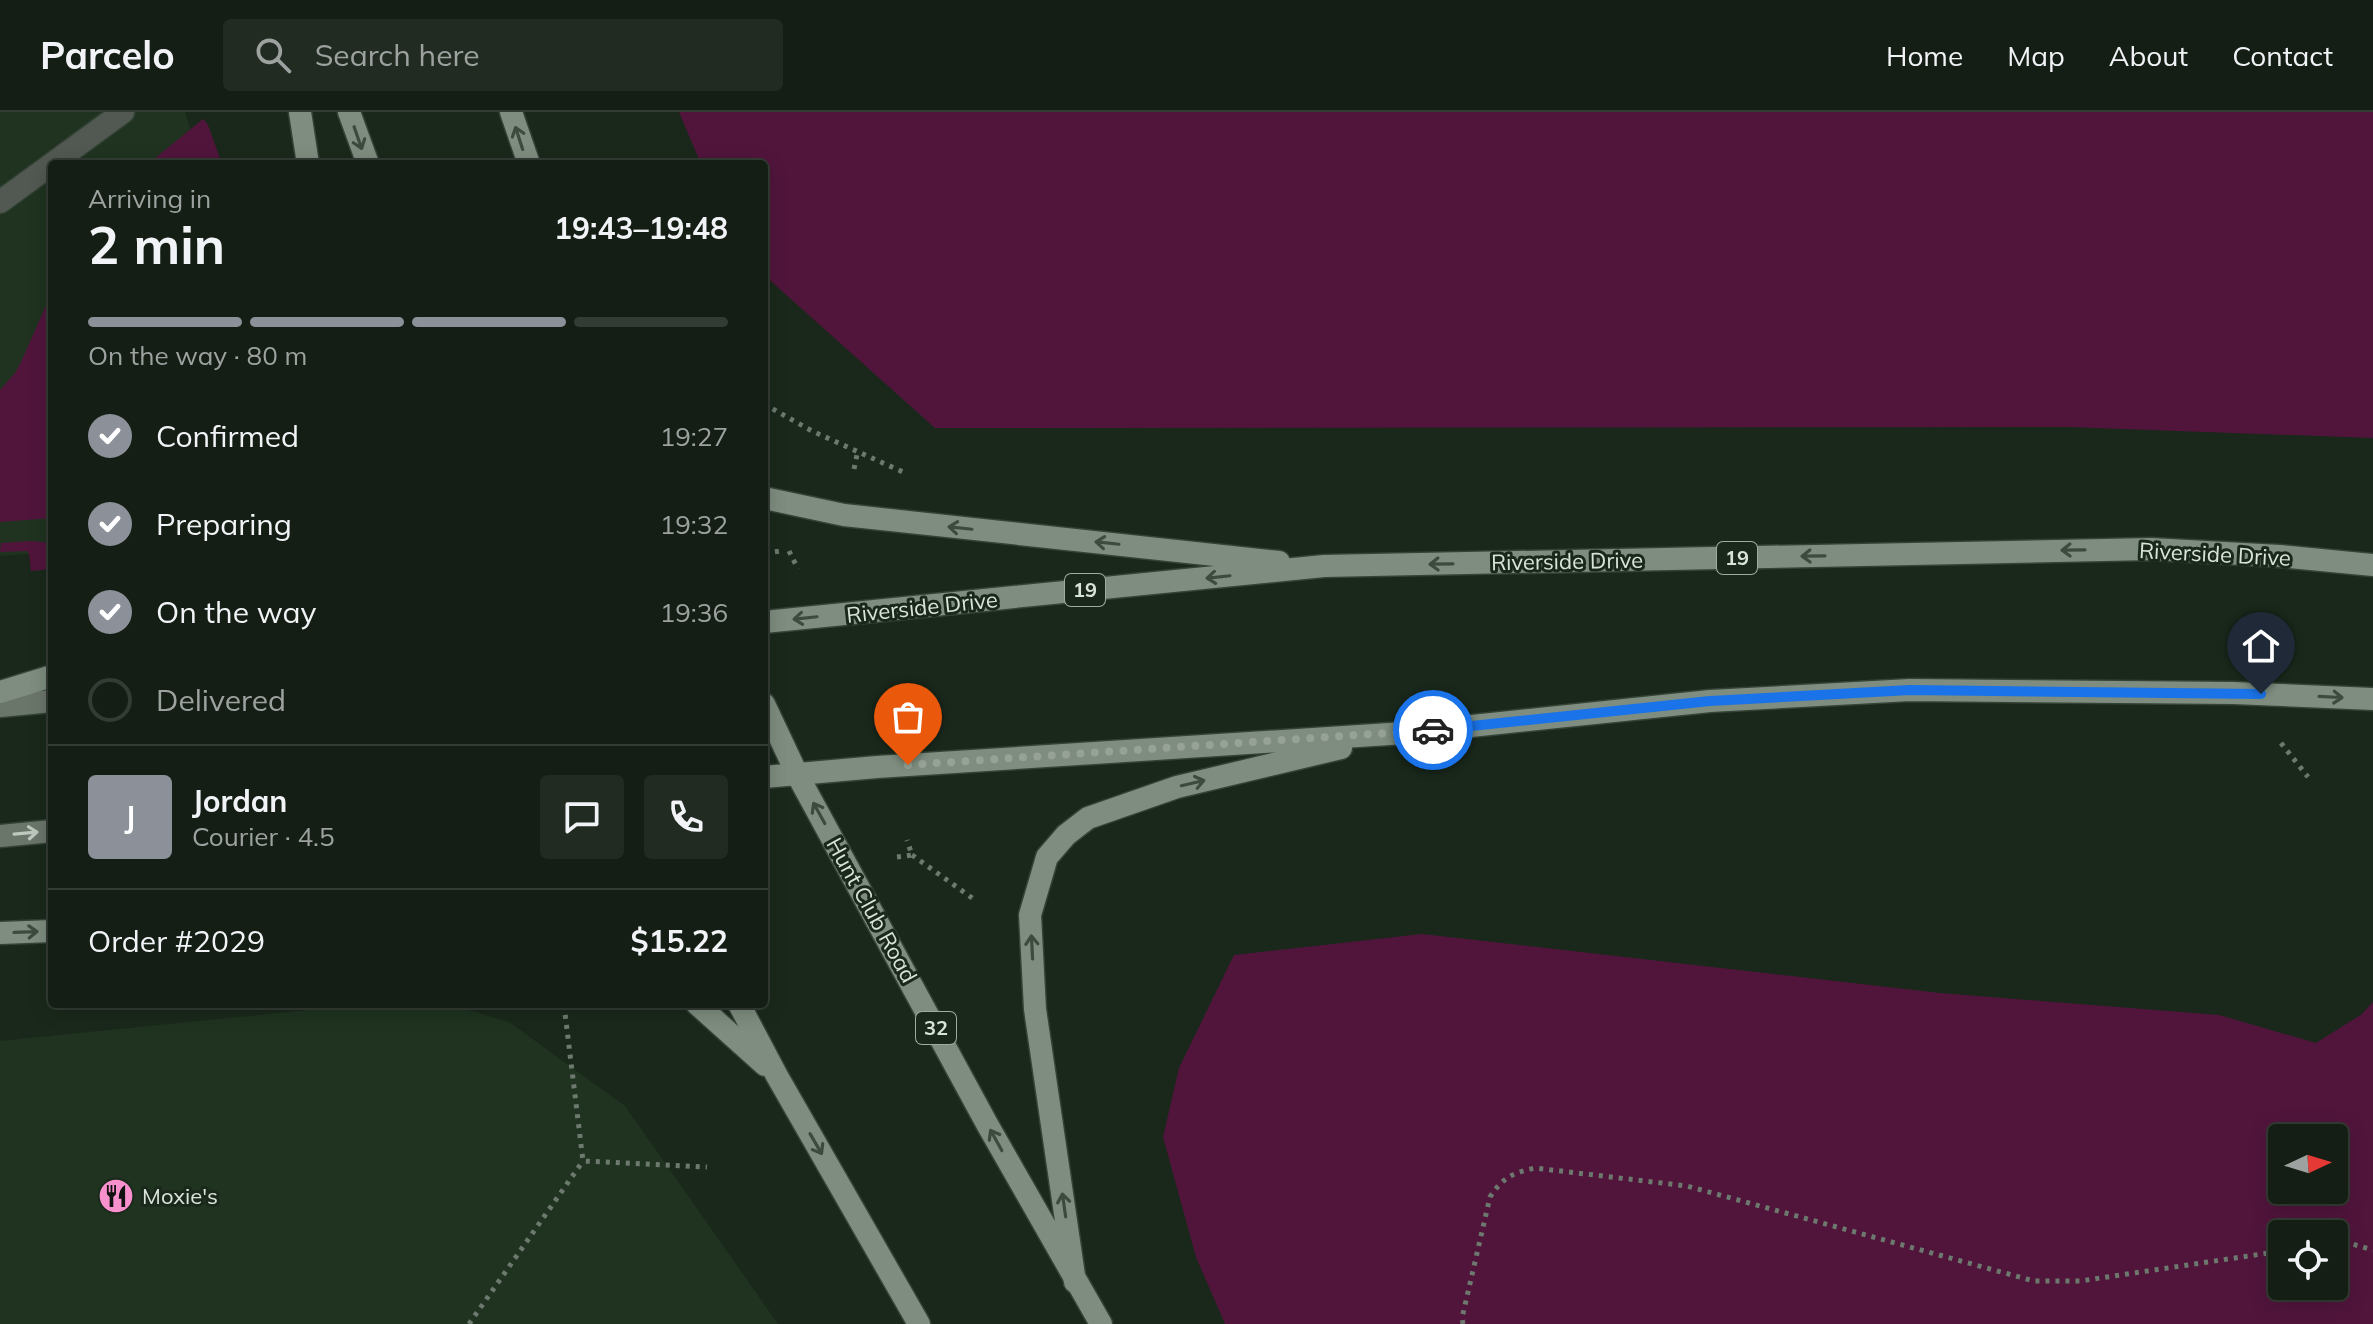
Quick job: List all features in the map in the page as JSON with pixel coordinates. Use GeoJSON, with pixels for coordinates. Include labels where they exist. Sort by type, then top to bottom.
{"type":"FeatureCollection","features":[{"type":"Feature","properties":{"kind":"main road"},"geometry":{"type":"LineString","coordinates":[[300,112],[307,160]]}},
{"type":"Feature","properties":{"kind":"main road"},"geometry":{"type":"LineString","coordinates":[[349,112],[367,160]]}},
{"type":"Feature","properties":{"kind":"main road"},"geometry":{"type":"LineString","coordinates":[[511,112],[528,160]]}},
{"type":"Feature","properties":{"kind":"main road"},"geometry":{"type":"LineString","coordinates":[[768,499],[844,515],[1324,566]]}},
{"type":"Feature","properties":{"kind":"main road","name":"Riverside Drive"},"geometry":{"type":"LineString","coordinates":[[768,622],[1324,566],[2151,549],[2373,565]]}},
{"type":"Feature","properties":{"kind":"main road"},"geometry":{"type":"LineString","coordinates":[[0,692],[48,677]]}},
{"type":"Feature","properties":{"kind":"main road"},"geometry":{"type":"LineString","coordinates":[[768,777],[1405,733],[1710,701],[1910,690],[2233,693],[2373,699]]}},
{"type":"Feature","properties":{"kind":"main road"},"geometry":{"type":"LineString","coordinates":[[0,706],[48,701]]}},
{"type":"Feature","properties":{"kind":"main road","name":"Hunt Club Road"},"geometry":{"type":"LineString","coordinates":[[768,712],[797,774],[1075,1282],[1101,1324]]}},
{"type":"Feature","properties":{"kind":"main road"},"geometry":{"type":"LineString","coordinates":[[1075,1282],[1035,1009],[1030,915],[1047,857],[1066,835],[1088,818],[1177,787],[1405,733]]}},
{"type":"Feature","properties":{"kind":"main road"},"geometry":{"type":"LineString","coordinates":[[0,836],[48,831]]}},
{"type":"Feature","properties":{"kind":"main road"},"geometry":{"type":"LineString","coordinates":[[0,933],[48,931]]}},
{"type":"Feature","properties":{"kind":"main road"},"geometry":{"type":"LineString","coordinates":[[701,1008],[777,1076]]}},
{"type":"Feature","properties":{"kind":"main road"},"geometry":{"type":"LineString","coordinates":[[741,1008],[919,1324]]}},
{"type":"Feature","properties":{"kind":"lane"},"geometry":{"type":"LineString","coordinates":[[57,160],[123,112]]}},
{"type":"Feature","properties":{"kind":"lane"},"geometry":{"type":"LineString","coordinates":[[0,202],[48,167]]}},
{"type":"Feature","properties":{"kind":"path"},"geometry":{"type":"LineString","coordinates":[[768,553],[789,550],[798,569]]}},
{"type":"Feature","properties":{"kind":"path"},"geometry":{"type":"LineString","coordinates":[[907,840],[912,855],[975,900]]}},
{"type":"Feature","properties":{"kind":"path"},"geometry":{"type":"LineString","coordinates":[[897,857],[912,855]]}},
{"type":"Feature","properties":{"kind":"path"},"geometry":{"type":"LineString","coordinates":[[469,1324],[583,1161],[564,1008]]}},
{"type":"Feature","properties":{"kind":"path"},"geometry":{"type":"LineString","coordinates":[[583,1161],[707,1167]]}},
{"type":"Feature","properties":{"kind":"path"},"geometry":{"type":"LineString","coordinates":[[1463,1324],[1490,1197],[1498,1185],[1515,1173],[1535,1168],[1687,1186],[2034,1281],[2080,1281],[2268,1253]]}},
{"type":"Feature","properties":{"kind":"path"},"geometry":{"type":"LineString","coordinates":[[2348,1243],[2373,1250]]}},
{"type":"Feature","properties":{"kind":"shaded area"},"geometry":{"type":"Polygon","coordinates":[[[0,112],[185,112],[200,160],[48,160],[48,552],[0,556],[0,112]]]}},
{"type":"Feature","properties":{"kind":"shaded area"},"geometry":{"type":"Polygon","coordinates":[[[679,112],[2373,112],[2373,438],[2069,427],[935,428],[768,279],[768,160],[699,160],[679,112]]]}},
{"type":"Feature","properties":{"kind":"shaded area"},"geometry":{"type":"Polygon","coordinates":[[[203,119],[221,160],[153,160],[203,119]]]}},
{"type":"Feature","properties":{"kind":"shaded area"},"geometry":{"type":"Polygon","coordinates":[[[48,301],[48,518],[0,522],[0,390],[21,362],[48,301]]]}},
{"type":"Feature","properties":{"kind":"shaded area"},"geometry":{"type":"Polygon","coordinates":[[[1,543],[48,543],[48,569],[31,571],[27,551],[0,552],[1,543]]]}},
{"type":"Feature","properties":{"kind":"shaded area"},"geometry":{"type":"Polygon","coordinates":[[[1422,934],[1940,993],[2219,1015],[2316,1043],[2362,1014],[2373,1002],[2373,1324],[1225,1324],[1196,1257],[1163,1137],[1179,1068],[1234,955],[1422,934]]]}},
{"type":"Feature","properties":{"kind":"shaded area"},"geometry":{"type":"Polygon","coordinates":[[[327,1008],[462,1008],[509,1022],[625,1106],[778,1324],[0,1324],[0,1041],[327,1008]]]}},
{"type":"Feature","properties":{"kind":"way so far"},"geometry":{"type":"LineString","coordinates":[[908,765],[1433,730]]}},
{"type":"Feature","properties":{"kind":"place","name":"Moxie's"},"geometry":{"type":"Point","coordinates":[116,1196]}},
{"type":"Feature","properties":{"kind":"route"},"geometry":{"type":"LineString","coordinates":[[1433,730],[1710,701],[1910,690],[2261,694]]}}]}
